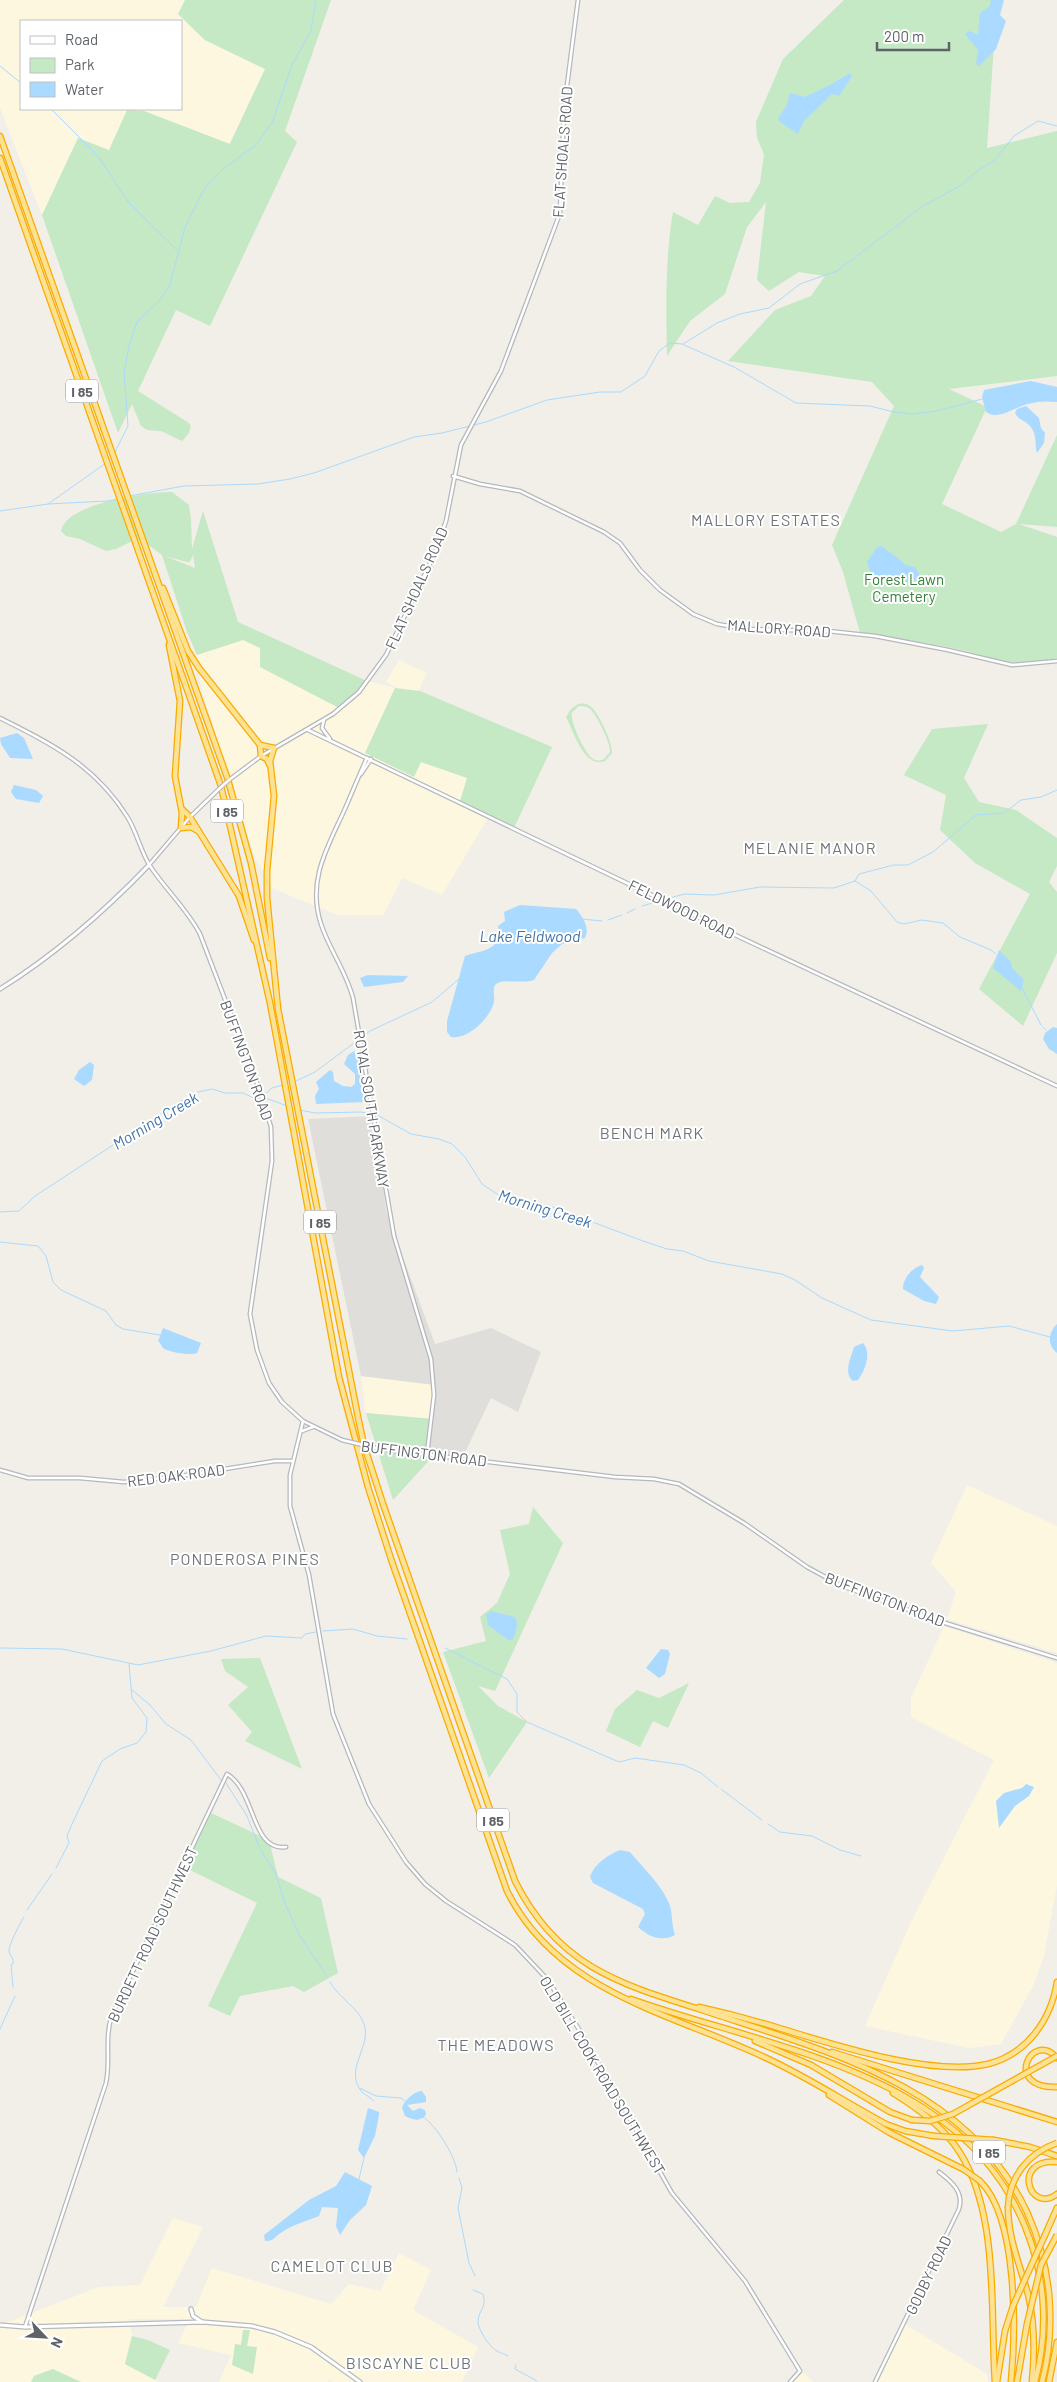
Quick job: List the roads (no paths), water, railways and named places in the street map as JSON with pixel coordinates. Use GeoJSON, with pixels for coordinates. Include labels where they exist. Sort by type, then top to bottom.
{"type":"FeatureCollection","features":[{"type":"Feature","properties":{"kind":"highway","name":"I 85"},"geometry":{"type":"LineString","coordinates":[[0,136],[228,780],[251,864],[275,981],[292,1083],[364,1445],[508,1863],[520,1890],[545,1928],[565,1948],[607,1976],[659,1996],[853,2063],[918,2095],[959,2123],[999,2165],[1023,2204],[1044,2260],[1050,2324],[1048,2354],[1042,2382]]}},
{"type":"Feature","properties":{"kind":"highway","name":"I 85"},"geometry":{"type":"LineString","coordinates":[[0,158],[221,786],[270,1003],[339,1377],[366,1480],[391,1559],[507,1891],[522,1916],[548,1948],[574,1970],[602,1987],[645,2004],[822,2060],[872,2080],[914,2101],[955,2129],[983,2157],[1013,2199],[1033,2247],[1042,2292],[1043,2338],[1036,2382]]}},
{"type":"Feature","properties":{"kind":"highway"},"geometry":{"type":"LineString","coordinates":[[146,548],[188,651],[199,668],[260,745],[261,756],[267,759],[270,766],[274,796],[267,871],[267,898],[275,981]]}},
{"type":"Feature","properties":{"kind":"highway"},"geometry":{"type":"LineString","coordinates":[[164,625],[180,701],[175,776],[182,809],[181,828],[191,827],[198,831]]}},
{"type":"Feature","properties":{"kind":"highway"},"geometry":{"type":"LineString","coordinates":[[260,745],[274,748],[270,766]]}},
{"type":"Feature","properties":{"kind":"highway"},"geometry":{"type":"LineString","coordinates":[[182,809],[190,817],[227,875],[241,902],[251,929],[270,1003]]}},
{"type":"Feature","properties":{"kind":"highway"},"geometry":{"type":"LineString","coordinates":[[659,1996],[859,2051],[914,2062],[965,2067],[995,2062],[1024,2045],[1038,2030],[1048,2015],[1057,1982]]}},
{"type":"Feature","properties":{"kind":"highway"},"geometry":{"type":"LineString","coordinates":[[602,1987],[643,2007],[764,2057],[886,2124],[905,2131],[934,2136],[994,2140],[1022,2145],[1057,2156]]}},
{"type":"Feature","properties":{"kind":"highway"},"geometry":{"type":"LineString","coordinates":[[728,2030],[811,2065],[890,2112],[912,2120],[930,2121],[953,2114],[1057,2057],[1050,2052],[1040,2051],[1031,2055],[1025,2065],[1027,2076],[1033,2082],[1042,2086],[1056,2087]]}},
{"type":"Feature","properties":{"kind":"highway"},"geometry":{"type":"LineString","coordinates":[[776,2035],[1055,2120]]}},
{"type":"Feature","properties":{"kind":"highway"},"geometry":{"type":"LineString","coordinates":[[800,2076],[885,2130],[963,2169],[980,2181],[997,2205],[1008,2250],[1013,2312],[1011,2382]]}},
{"type":"Feature","properties":{"kind":"highway"},"geometry":{"type":"LineString","coordinates":[[872,2080],[918,2110],[942,2130],[960,2153],[975,2181],[985,2222],[991,2282],[996,2382]]}},
{"type":"Feature","properties":{"kind":"highway"},"geometry":{"type":"LineString","coordinates":[[1032,2382],[1034,2354],[1033,2323],[1010,2230],[1008,2208],[1010,2190],[1020,2170],[1039,2151],[1057,2143]]}},
{"type":"Feature","properties":{"kind":"highway"},"geometry":{"type":"LineString","coordinates":[[1057,2162],[1042,2163],[1033,2169],[1029,2176],[1028,2184],[1039,2197],[1047,2198],[1057,2194]]}},
{"type":"Feature","properties":{"kind":"highway"},"geometry":{"type":"LineString","coordinates":[[996,2382],[1005,2331],[1013,2306],[1057,2208]]}},
{"type":"Feature","properties":{"kind":"highway"},"geometry":{"type":"LineString","coordinates":[[1016,2382],[1041,2265],[1057,2235]]}},
{"type":"Feature","properties":{"kind":"highway"},"geometry":{"type":"LineString","coordinates":[[1049,2382],[1057,2342]]}},
{"type":"Feature","properties":{"kind":"main road","name":"FLAT SHOALS ROAD"},"geometry":{"type":"LineString","coordinates":[[0,988],[72,938],[117,898],[149,865]]}},
{"type":"Feature","properties":{"kind":"main road"},"geometry":{"type":"LineString","coordinates":[[191,2309],[193,2316],[203,2322]]}},
{"type":"Feature","properties":{"kind":"main road"},"geometry":{"type":"LineString","coordinates":[[0,2325],[25,2327],[203,2322],[252,2326],[293,2339],[326,2357],[360,2382]]}},
{"type":"Feature","properties":{"kind":"street","name":"FLAT SHOALS ROAD"},"geometry":{"type":"LineString","coordinates":[[149,865],[210,796],[261,756],[324,720],[359,692],[386,655],[440,542],[461,445],[501,371],[557,222],[561,205],[565,99],[578,0]]}},
{"type":"Feature","properties":{"kind":"street","name":"MALLORY ROAD"},"geometry":{"type":"LineString","coordinates":[[453,476],[480,484],[520,491],[604,532],[620,543],[640,570],[660,590],[693,614],[716,624],[746,629],[875,636],[1008,664],[1026,665],[1057,661]]}},
{"type":"Feature","properties":{"kind":"street","name":"BUFFINGTON ROAD"},"geometry":{"type":"LineString","coordinates":[[0,718],[65,752],[92,774],[114,797],[128,819],[149,865],[189,914],[200,934],[268,1114],[272,1138],[272,1162],[252,1294],[250,1323],[269,1383],[282,1402],[314,1427],[342,1440],[380,1449],[607,1476],[654,1479],[679,1484],[744,1523],[807,1567],[842,1586],[940,1622],[1057,1658]]}},
{"type":"Feature","properties":{"kind":"street"},"geometry":{"type":"LineString","coordinates":[[324,720],[322,728],[333,742]]}},
{"type":"Feature","properties":{"kind":"street","name":"FELDWOOD ROAD"},"geometry":{"type":"LineString","coordinates":[[308,730],[733,934],[1057,1086]]}},
{"type":"Feature","properties":{"kind":"street","name":"ROYAL SOUTH PARKWAY"},"geometry":{"type":"LineString","coordinates":[[367,758],[322,858],[316,878],[316,900],[322,926],[346,975],[353,998],[394,1236],[431,1359],[434,1395],[428,1454]]}},
{"type":"Feature","properties":{"kind":"street","name":"ROYAL SOUTH PARKWAY"},"geometry":{"type":"LineString","coordinates":[[361,774],[371,759]]}},
{"type":"Feature","properties":{"kind":"street","name":"OLD BILL COOK ROAD SOUTHWEST"},"geometry":{"type":"LineString","coordinates":[[303,1420],[289,1485],[290,1506],[309,1575],[333,1714],[369,1804],[406,1862],[425,1884],[446,1901],[515,1945],[548,1980],[580,2031],[672,2194],[745,2281],[800,2370],[790,2382]]}},
{"type":"Feature","properties":{"kind":"street"},"geometry":{"type":"LineString","coordinates":[[301,1432],[308,1427],[314,1427]]}},
{"type":"Feature","properties":{"kind":"street","name":"RED OAK ROAD"},"geometry":{"type":"LineString","coordinates":[[0,1470],[28,1478],[80,1478],[124,1482],[174,1478],[276,1461],[293,1461]]}},
{"type":"Feature","properties":{"kind":"street","name":"BURDETT ROAD SOUTHWEST"},"geometry":{"type":"LineString","coordinates":[[25,2327],[106,2083],[110,2065],[108,2032],[112,2015],[227,1774],[240,1785],[265,1841],[275,1848],[286,1847]]}},
{"type":"Feature","properties":{"kind":"street","name":"GODBY ROAD"},"geometry":{"type":"LineString","coordinates":[[875,2382],[959,2209],[960,2194],[950,2181],[939,2172]]}},
{"type":"Feature","properties":{"kind":"water"},"geometry":{"type":"Polygon","coordinates":[[[991,0],[1004,0],[1000,15],[1006,21],[996,49],[979,66],[976,64],[978,50],[965,34],[969,31],[978,35],[980,13],[990,6],[991,0]]]}},
{"type":"Feature","properties":{"kind":"water"},"geometry":{"type":"Polygon","coordinates":[[[850,73],[852,76],[839,96],[832,94],[804,121],[798,134],[780,122],[778,118],[787,105],[790,93],[805,97],[850,73]]]}},
{"type":"Feature","properties":{"kind":"water"},"geometry":{"type":"Polygon","coordinates":[[[1031,381],[1057,387],[1057,402],[1032,403],[996,415],[986,412],[982,397],[984,390],[1031,381]]]}},
{"type":"Feature","properties":{"kind":"water"},"geometry":{"type":"Polygon","coordinates":[[[1026,406],[1039,418],[1041,428],[1045,433],[1044,443],[1037,453],[1035,436],[1032,429],[1018,418],[1015,413],[1017,409],[1026,406]]]}},
{"type":"Feature","properties":{"kind":"water"},"geometry":{"type":"Polygon","coordinates":[[[882,546],[906,565],[915,567],[925,585],[911,579],[904,584],[895,584],[893,577],[889,574],[885,576],[881,584],[874,584],[867,562],[877,547],[882,546]]]}},
{"type":"Feature","properties":{"kind":"water"},"geometry":{"type":"Polygon","coordinates":[[[17,733],[24,738],[33,759],[10,758],[1,744],[0,738],[17,733]]]}},
{"type":"Feature","properties":{"kind":"water"},"geometry":{"type":"Polygon","coordinates":[[[14,785],[36,790],[43,796],[39,803],[16,799],[11,792],[14,785]]]}},
{"type":"Feature","properties":{"kind":"water","name":"Lake Feldwood"},"geometry":{"type":"Polygon","coordinates":[[[520,905],[576,909],[583,919],[587,930],[585,938],[562,944],[552,953],[534,980],[503,981],[496,984],[492,1008],[483,1021],[464,1035],[451,1037],[447,1032],[447,1021],[465,956],[494,945],[500,936],[498,926],[505,921],[504,912],[520,905]]]}},
{"type":"Feature","properties":{"kind":"water"},"geometry":{"type":"Polygon","coordinates":[[[999,950],[1011,962],[1012,968],[1024,980],[1021,991],[993,968],[999,950]]]}},
{"type":"Feature","properties":{"kind":"water"},"geometry":{"type":"Polygon","coordinates":[[[368,975],[408,976],[403,982],[364,987],[360,978],[368,975]]]}},
{"type":"Feature","properties":{"kind":"water"},"geometry":{"type":"Polygon","coordinates":[[[1053,1027],[1057,1028],[1057,1054],[1049,1049],[1043,1039],[1045,1033],[1053,1027]]]}},
{"type":"Feature","properties":{"kind":"water"},"geometry":{"type":"Polygon","coordinates":[[[354,1051],[357,1057],[364,1102],[316,1104],[315,1096],[319,1089],[316,1082],[330,1070],[333,1072],[334,1081],[343,1086],[351,1087],[355,1084],[355,1074],[344,1064],[348,1055],[354,1051]]]}},
{"type":"Feature","properties":{"kind":"water"},"geometry":{"type":"Polygon","coordinates":[[[90,1062],[94,1065],[92,1080],[84,1086],[74,1079],[79,1070],[90,1062]]]}},
{"type":"Feature","properties":{"kind":"water"},"geometry":{"type":"Polygon","coordinates":[[[922,1265],[924,1268],[920,1277],[939,1297],[936,1304],[924,1301],[903,1289],[909,1274],[915,1268],[922,1265]]]}},
{"type":"Feature","properties":{"kind":"water"},"geometry":{"type":"Polygon","coordinates":[[[1057,1324],[1057,1353],[1050,1343],[1050,1335],[1057,1324]]]}},
{"type":"Feature","properties":{"kind":"water"},"geometry":{"type":"Polygon","coordinates":[[[163,1328],[201,1343],[197,1353],[180,1353],[163,1348],[158,1341],[163,1328]]]}},
{"type":"Feature","properties":{"kind":"water"},"geometry":{"type":"Polygon","coordinates":[[[863,1343],[867,1352],[866,1362],[858,1380],[853,1381],[848,1370],[850,1360],[854,1347],[863,1343]]]}},
{"type":"Feature","properties":{"kind":"water"},"geometry":{"type":"Polygon","coordinates":[[[491,1611],[515,1617],[517,1623],[512,1640],[508,1640],[488,1625],[486,1615],[491,1611]]]}},
{"type":"Feature","properties":{"kind":"water"},"geometry":{"type":"Polygon","coordinates":[[[661,1649],[668,1650],[670,1654],[665,1674],[659,1678],[646,1668],[661,1649]]]}},
{"type":"Feature","properties":{"kind":"water"},"geometry":{"type":"Polygon","coordinates":[[[1026,1784],[1034,1787],[1029,1796],[1015,1806],[999,1828],[996,1801],[1004,1793],[1022,1788],[1026,1784]]]}},
{"type":"Feature","properties":{"kind":"water"},"geometry":{"type":"Polygon","coordinates":[[[620,1850],[630,1852],[661,1889],[669,1903],[675,1935],[660,1938],[646,1933],[638,1927],[645,1914],[643,1909],[593,1883],[590,1877],[598,1864],[606,1857],[620,1850]]]}},
{"type":"Feature","properties":{"kind":"water"},"geometry":{"type":"Polygon","coordinates":[[[419,2091],[422,2091],[426,2097],[426,2102],[407,2105],[413,2111],[420,2108],[425,2110],[426,2115],[416,2120],[405,2116],[402,2108],[405,2102],[419,2091]]]}},
{"type":"Feature","properties":{"kind":"water"},"geometry":{"type":"Polygon","coordinates":[[[368,2108],[379,2112],[379,2115],[375,2136],[364,2158],[358,2150],[368,2108]]]}},
{"type":"Feature","properties":{"kind":"water"},"geometry":{"type":"Polygon","coordinates":[[[345,2172],[372,2186],[366,2205],[350,2220],[340,2235],[336,2226],[338,2208],[322,2207],[319,2216],[291,2227],[272,2240],[265,2241],[264,2235],[309,2200],[336,2186],[345,2172]]]}},
{"type":"Feature","properties":{"kind":"waterway"},"geometry":{"type":"LineString","coordinates":[[115,452],[128,426],[124,372],[129,346],[137,322],[160,300],[170,285],[185,227],[204,189],[224,168],[255,146],[272,123],[292,65],[311,31],[316,0]]}},
{"type":"Feature","properties":{"kind":"waterway"},"geometry":{"type":"LineString","coordinates":[[0,66],[20,82]]}},
{"type":"Feature","properties":{"kind":"waterway"},"geometry":{"type":"LineString","coordinates":[[52,110],[98,156],[129,203],[178,251]]}},
{"type":"Feature","properties":{"kind":"waterway"},"geometry":{"type":"LineString","coordinates":[[683,344],[717,323],[740,314],[769,308],[800,284],[837,271],[923,206],[958,187],[980,169],[994,161],[1014,136],[1038,121],[1057,126]]}},
{"type":"Feature","properties":{"kind":"waterway"},"geometry":{"type":"LineString","coordinates":[[129,496],[184,486],[258,484],[290,479],[314,473],[414,437],[442,433],[486,422],[547,400],[600,392],[621,392],[645,376],[659,351],[670,343],[682,344],[734,367],[796,403],[870,406],[912,414],[937,411],[982,399]]}},
{"type":"Feature","properties":{"kind":"waterway"},"geometry":{"type":"LineString","coordinates":[[48,504],[106,463]]}},
{"type":"Feature","properties":{"kind":"waterway"},"geometry":{"type":"LineString","coordinates":[[0,511],[48,504],[118,499]]}},
{"type":"Feature","properties":{"kind":"waterway"},"geometry":{"type":"LineString","coordinates":[[665,899],[685,894],[714,895],[760,887],[834,888],[855,881],[859,874],[894,865],[908,865],[933,852],[976,815],[1004,813],[1021,800],[1041,797],[1057,790]]}},
{"type":"Feature","properties":{"kind":"waterway"},"geometry":{"type":"LineString","coordinates":[[855,881],[871,891],[897,922],[904,924],[922,920],[943,923],[960,937],[996,954]]}},
{"type":"Feature","properties":{"kind":"waterway"},"geometry":{"type":"LineString","coordinates":[[642,906],[660,901]]}},
{"type":"Feature","properties":{"kind":"waterway"},"geometry":{"type":"LineString","coordinates":[[627,913],[635,909]]}},
{"type":"Feature","properties":{"kind":"waterway"},"geometry":{"type":"LineString","coordinates":[[608,920],[622,915]]}},
{"type":"Feature","properties":{"kind":"waterway"},"geometry":{"type":"LineString","coordinates":[[582,919],[602,921]]}},
{"type":"Feature","properties":{"kind":"waterway"},"geometry":{"type":"LineString","coordinates":[[294,1082],[315,1072],[370,1031],[432,1002],[459,979]]}},
{"type":"Feature","properties":{"kind":"waterway"},"geometry":{"type":"LineString","coordinates":[[1022,988],[1041,1025]]}},
{"type":"Feature","properties":{"kind":"waterway"},"geometry":{"type":"LineString","coordinates":[[1043,1027],[1046,1030]]}},
{"type":"Feature","properties":{"kind":"waterway"},"geometry":{"type":"LineString","coordinates":[[263,1096],[272,1088],[283,1085]]}},
{"type":"Feature","properties":{"kind":"waterway","name":"Morning Creek"},"geometry":{"type":"LineString","coordinates":[[0,1212],[19,1211],[35,1196],[179,1102],[198,1092],[212,1089],[225,1093],[243,1093],[256,1099],[263,1097],[287,1106]]}},
{"type":"Feature","properties":{"kind":"waterway","name":"Morning Creek"},"geometry":{"type":"LineString","coordinates":[[300,1110],[315,1113],[361,1112],[379,1116],[411,1134],[439,1139],[452,1144],[465,1157],[482,1184],[503,1198],[527,1205],[550,1206],[643,1241],[667,1249],[683,1251],[709,1261],[782,1274],[795,1280],[822,1298],[871,1320],[953,1331],[1009,1326],[1050,1337]]}},
{"type":"Feature","properties":{"kind":"waterway"},"geometry":{"type":"LineString","coordinates":[[0,1242],[38,1246],[46,1256],[53,1282],[61,1290],[106,1311],[116,1325],[123,1329],[160,1335]]}},
{"type":"Feature","properties":{"kind":"waterway"},"geometry":{"type":"LineString","coordinates":[[323,1631],[353,1629],[377,1636],[407,1639]]}},
{"type":"Feature","properties":{"kind":"waterway"},"geometry":{"type":"LineString","coordinates":[[0,1648],[62,1649],[138,1665],[211,1651],[266,1636],[302,1638],[305,1634],[316,1632]]}},
{"type":"Feature","properties":{"kind":"waterway"},"geometry":{"type":"LineString","coordinates":[[445,1648],[507,1679],[517,1694],[517,1712],[527,1722],[619,1762],[635,1758],[684,1765],[701,1773],[718,1787]]}},
{"type":"Feature","properties":{"kind":"waterway"},"geometry":{"type":"LineString","coordinates":[[56,1868],[69,1843],[67,1836],[72,1824],[102,1761],[120,1749],[137,1743],[146,1732],[147,1718],[132,1698],[129,1664]]}},
{"type":"Feature","properties":{"kind":"waterway"},"geometry":{"type":"LineString","coordinates":[[132,1690],[150,1705],[166,1724],[191,1740],[221,1780]]}},
{"type":"Feature","properties":{"kind":"waterway"},"geometry":{"type":"LineString","coordinates":[[226,1783],[247,1816],[260,1849],[276,1874],[286,1906],[300,1936],[327,1976]]}},
{"type":"Feature","properties":{"kind":"waterway"},"geometry":{"type":"LineString","coordinates":[[721,1789],[762,1820]]}},
{"type":"Feature","properties":{"kind":"waterway"},"geometry":{"type":"LineString","coordinates":[[768,1824],[780,1832],[812,1836],[840,1850],[861,1856]]}},
{"type":"Feature","properties":{"kind":"waterway"},"geometry":{"type":"LineString","coordinates":[[27,1910],[52,1874]]}},
{"type":"Feature","properties":{"kind":"waterway"},"geometry":{"type":"LineString","coordinates":[[13,1987],[11,1965],[13,1960],[9,1949],[24,1917]]}},
{"type":"Feature","properties":{"kind":"waterway"},"geometry":{"type":"LineString","coordinates":[[330,1982],[364,2024],[364,2041],[355,2075],[357,2084],[362,2092],[374,2101]]}},
{"type":"Feature","properties":{"kind":"waterway"},"geometry":{"type":"LineString","coordinates":[[0,2029],[15,1996]]}},
{"type":"Feature","properties":{"kind":"waterway"},"geometry":{"type":"LineString","coordinates":[[360,2088],[376,2096],[401,2098],[405,2101]]}},
{"type":"Feature","properties":{"kind":"waterway"},"geometry":{"type":"LineString","coordinates":[[423,2117],[434,2127],[444,2142],[453,2158],[457,2172]]}},
{"type":"Feature","properties":{"kind":"waterway"},"geometry":{"type":"LineString","coordinates":[[359,2179],[364,2158]]}},
{"type":"Feature","properties":{"kind":"waterway"},"geometry":{"type":"LineString","coordinates":[[459,2178],[462,2188],[458,2208],[469,2263],[475,2276]]}},
{"type":"Feature","properties":{"kind":"waterway"},"geometry":{"type":"LineString","coordinates":[[473,2290],[483,2294],[483,2306],[478,2321],[482,2333],[494,2349],[508,2356]]}},
{"type":"Feature","properties":{"kind":"waterway"},"geometry":{"type":"LineString","coordinates":[[516,2365],[515,2369],[537,2381]]}},
{"type":"Feature","properties":{"kind":"district","name":"MALLORY ESTATES"},"geometry":{"type":"Point","coordinates":[766,519]}},
{"type":"Feature","properties":{"kind":"district","name":"MELANIE MANOR"},"geometry":{"type":"Point","coordinates":[810,847]}},
{"type":"Feature","properties":{"kind":"district","name":"BENCH MARK"},"geometry":{"type":"Point","coordinates":[652,1132]}},
{"type":"Feature","properties":{"kind":"district","name":"PONDEROSA PINES"},"geometry":{"type":"Point","coordinates":[245,1558]}},
{"type":"Feature","properties":{"kind":"district","name":"THE MEADOWS"},"geometry":{"type":"Point","coordinates":[496,2044]}},
{"type":"Feature","properties":{"kind":"district","name":"CAMELOT CLUB"},"geometry":{"type":"Point","coordinates":[332,2265]}},
{"type":"Feature","properties":{"kind":"district","name":"BISCAYNE CLUB"},"geometry":{"type":"Point","coordinates":[409,2362]}},
{"type":"Feature","properties":{"kind":"park label","name":"Forest Lawn Cemetery"},"geometry":{"type":"Point","coordinates":[904,588]}}]}
